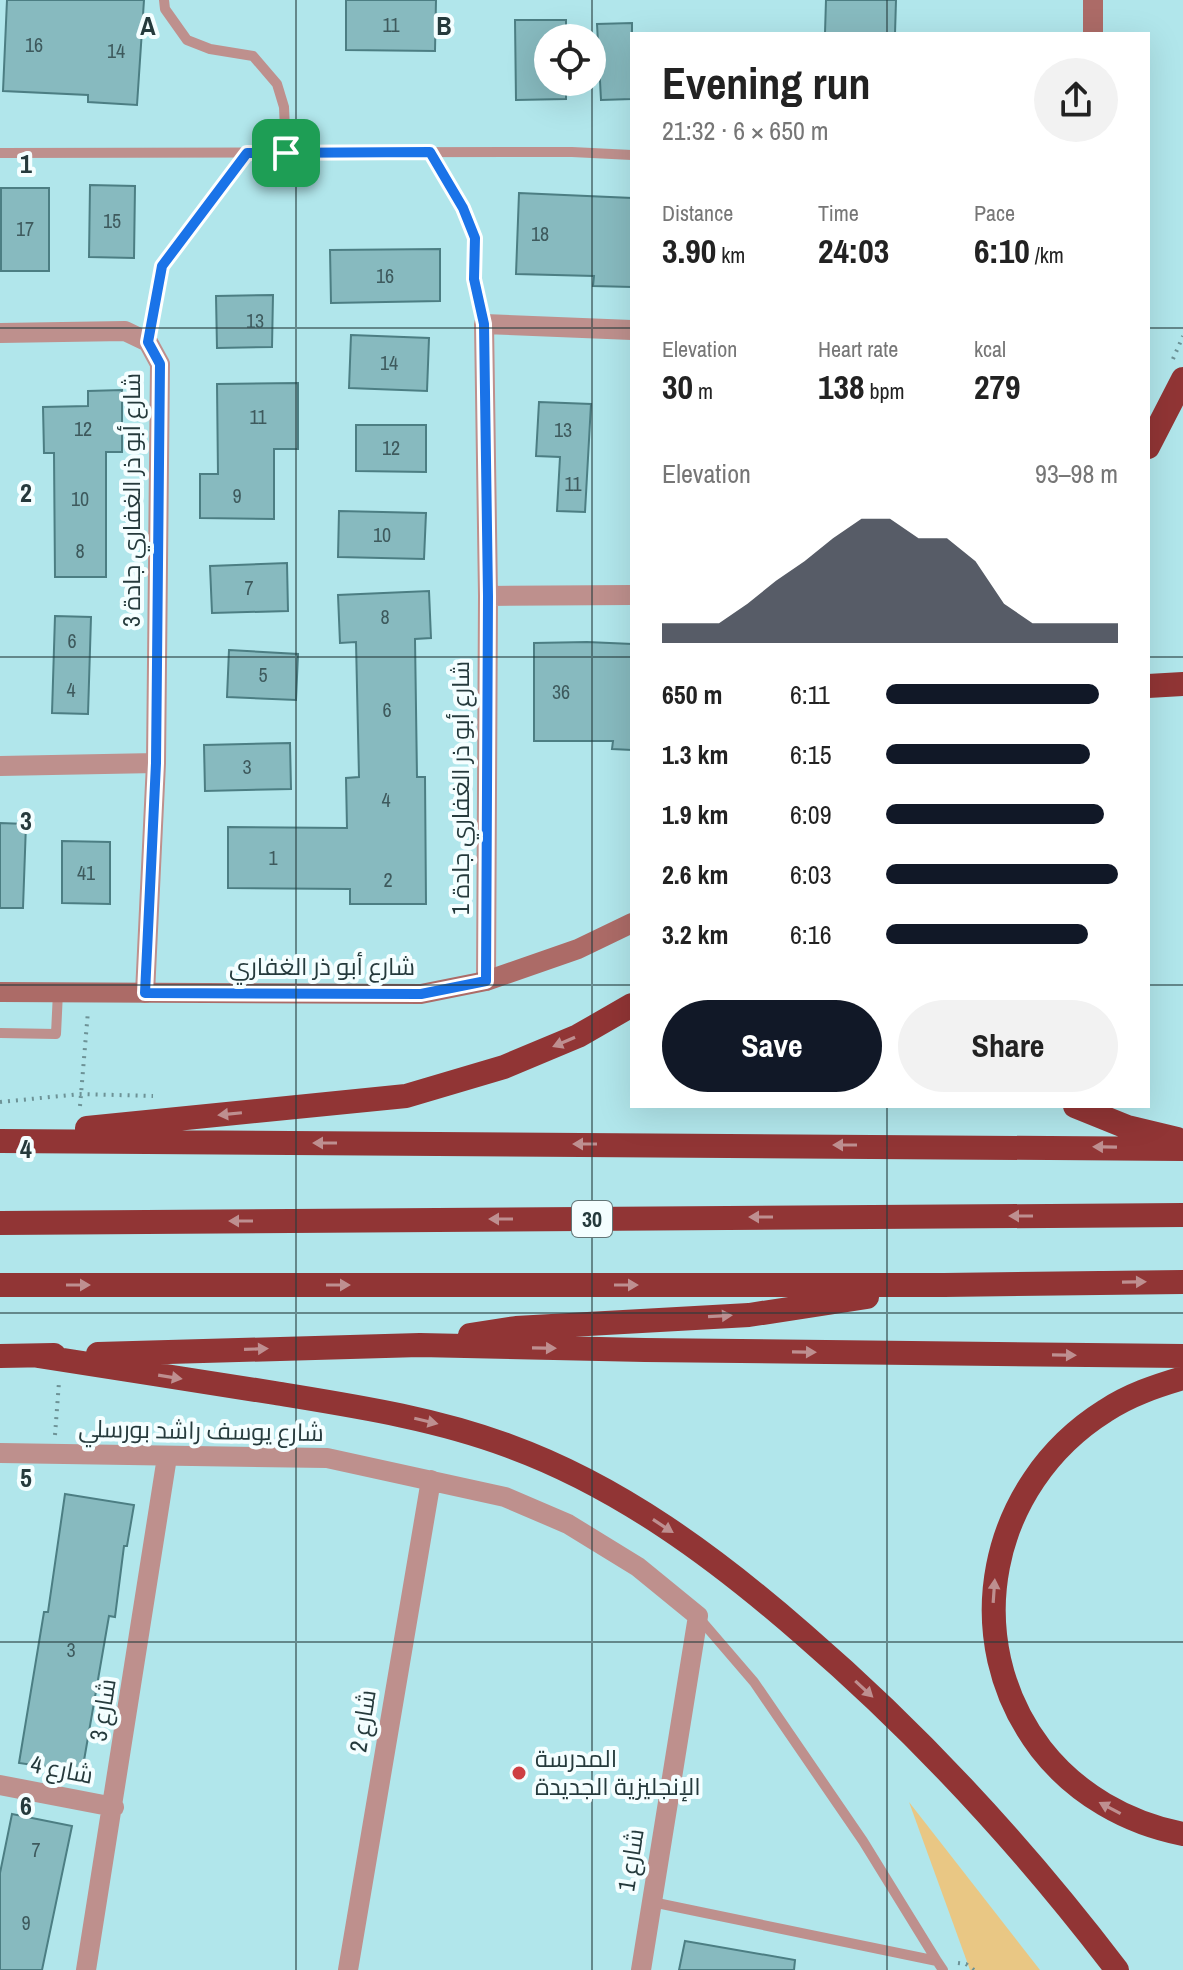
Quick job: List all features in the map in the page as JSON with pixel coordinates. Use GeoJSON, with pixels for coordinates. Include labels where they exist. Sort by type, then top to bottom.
{"type":"FeatureCollection","features":[{"type":"Feature","properties":{"kind":"highway"},"geometry":{"type":"LineString","coordinates":[[1150,443],[1183,379]]}},
{"type":"Feature","properties":{"kind":"highway"},"geometry":{"type":"LineString","coordinates":[[1150,686],[1183,684]]}},
{"type":"Feature","properties":{"kind":"highway"},"geometry":{"type":"LineString","coordinates":[[0,1139],[406,1096],[504,1067],[578,1036],[630,1006]]}},
{"type":"Feature","properties":{"kind":"highway"},"geometry":{"type":"LineString","coordinates":[[1080,1108],[1127,1127],[1183,1140]]}},
{"type":"Feature","properties":{"kind":"highway"},"geometry":{"type":"LineString","coordinates":[[0,1139],[1183,1149]]}},
{"type":"Feature","properties":{"kind":"highway","name":"30"},"geometry":{"type":"LineString","coordinates":[[0,1223],[1183,1215]]}},
{"type":"Feature","properties":{"kind":"highway"},"geometry":{"type":"LineString","coordinates":[[0,1285],[1183,1282]]}},
{"type":"Feature","properties":{"kind":"highway"},"geometry":{"type":"LineString","coordinates":[[420,1345],[516,1328],[749,1315],[944,1285]]}},
{"type":"Feature","properties":{"kind":"highway"},"geometry":{"type":"LineString","coordinates":[[0,1356],[420,1345],[1183,1356]]}},
{"type":"Feature","properties":{"kind":"highway"},"geometry":{"type":"LineString","coordinates":[[38,1356],[321,1401],[446,1425],[535,1456],[616,1496],[694,1547],[763,1599],[881,1705],[1013,1841],[1071,1909],[1117,1970]]}},
{"type":"Feature","properties":{"kind":"highway"},"geometry":{"type":"LineString","coordinates":[[1183,1378],[1145,1390],[1104,1411],[1070,1437],[1047,1462],[1028,1489],[1008,1529],[996,1569],[993,1614],[998,1662],[1004,1681],[1022,1720],[1047,1756],[1064,1774],[1101,1803],[1136,1820],[1183,1834]]}},
{"type":"Feature","properties":{"kind":"street"},"geometry":{"type":"LineString","coordinates":[[1093,0],[1093,32]]}},
{"type":"Feature","properties":{"kind":"street"},"geometry":{"type":"LineString","coordinates":[[484,324],[630,330]]}},
{"type":"Feature","properties":{"kind":"street","name":"شارع أبو ذر الغفاري جادة 1"},"geometry":{"type":"LineString","coordinates":[[484,324],[488,596],[486,981]]}},
{"type":"Feature","properties":{"kind":"street","name":"شارع أبو ذر الغفاري جادة 3"},"geometry":{"type":"LineString","coordinates":[[0,333],[125,331],[148,342],[160,364],[156,763],[145,993]]}},
{"type":"Feature","properties":{"kind":"street"},"geometry":{"type":"LineString","coordinates":[[488,596],[630,595]]}},
{"type":"Feature","properties":{"kind":"street"},"geometry":{"type":"LineString","coordinates":[[0,766],[156,763]]}},
{"type":"Feature","properties":{"kind":"street","name":"شارع أبو ذر الغفاري"},"geometry":{"type":"LineString","coordinates":[[0,992],[421,994],[486,981],[578,949],[630,924]]}},
{"type":"Feature","properties":{"kind":"street","name":"شارع يوسف راشد بورسلي"},"geometry":{"type":"LineString","coordinates":[[0,1453],[327,1458],[505,1497],[568,1524],[638,1567],[698,1616]]}},
{"type":"Feature","properties":{"kind":"street","name":"شارع 3"},"geometry":{"type":"LineString","coordinates":[[86,1970],[167,1457]]}},
{"type":"Feature","properties":{"kind":"street","name":"شارع 2"},"geometry":{"type":"LineString","coordinates":[[348,1970],[431,1480]]}},
{"type":"Feature","properties":{"kind":"street","name":"شارع 1"},"geometry":{"type":"LineString","coordinates":[[641,1970],[698,1616]]}},
{"type":"Feature","properties":{"kind":"street","name":"شارع 4"},"geometry":{"type":"LineString","coordinates":[[0,1785],[114,1807]]}},
{"type":"Feature","properties":{"kind":"lane"},"geometry":{"type":"LineString","coordinates":[[164,0],[165,9],[187,40],[210,49],[253,56],[277,84],[284,107],[286,153]]}},
{"type":"Feature","properties":{"kind":"lane"},"geometry":{"type":"LineString","coordinates":[[430,152],[463,208],[475,238],[474,279],[484,324]]}},
{"type":"Feature","properties":{"kind":"lane"},"geometry":{"type":"LineString","coordinates":[[0,153],[630,155]]}},
{"type":"Feature","properties":{"kind":"lane"},"geometry":{"type":"LineString","coordinates":[[0,1033],[56,1034],[58,992]]}},
{"type":"Feature","properties":{"kind":"lane"},"geometry":{"type":"LineString","coordinates":[[698,1616],[762,1694],[863,1841],[940,1965]]}},
{"type":"Feature","properties":{"kind":"lane"},"geometry":{"type":"LineString","coordinates":[[650,1901],[940,1965]]}},
{"type":"Feature","properties":{"kind":"path"},"geometry":{"type":"LineString","coordinates":[[148,342],[162,266],[247,153]]}},
{"type":"Feature","properties":{"kind":"path"},"geometry":{"type":"LineString","coordinates":[[81,1094],[89,992]]}},
{"type":"Feature","properties":{"kind":"path"},"geometry":{"type":"LineString","coordinates":[[0,1102],[81,1094],[156,1096]]}},
{"type":"Feature","properties":{"kind":"path"},"geometry":{"type":"LineString","coordinates":[[54,1454],[59,1382]]}},
{"type":"Feature","properties":{"kind":"shaded area"},"geometry":{"type":"Polygon","coordinates":[[[909,1802],[1040,1970],[970,1970],[909,1802]]]}},
{"type":"Feature","properties":{"kind":"building"},"geometry":{"type":"Polygon","coordinates":[[[7,0],[144,0],[137,105],[88,102],[88,95],[3,91],[7,0]]]}},
{"type":"Feature","properties":{"kind":"building"},"geometry":{"type":"Polygon","coordinates":[[[346,0],[436,0],[435,51],[346,50],[346,0]]]}},
{"type":"Feature","properties":{"kind":"building"},"geometry":{"type":"Polygon","coordinates":[[[826,0],[896,0],[895,32],[825,32],[826,0]]]}},
{"type":"Feature","properties":{"kind":"building"},"geometry":{"type":"Polygon","coordinates":[[[515,20],[566,20],[566,24],[534,24],[534,96],[566,96],[566,99],[516,100],[515,20]]]}},
{"type":"Feature","properties":{"kind":"building"},"geometry":{"type":"Polygon","coordinates":[[[632,23],[630,99],[601,100],[601,96],[606,96],[606,24],[597,24],[632,23]]]}},
{"type":"Feature","properties":{"kind":"building"},"geometry":{"type":"Polygon","coordinates":[[[90,185],[135,186],[134,258],[89,257],[90,185]]]}},
{"type":"Feature","properties":{"kind":"building"},"geometry":{"type":"Polygon","coordinates":[[[1,188],[49,188],[49,271],[1,271],[1,188]]]}},
{"type":"Feature","properties":{"kind":"building"},"geometry":{"type":"Polygon","coordinates":[[[519,193],[630,198],[630,287],[593,286],[594,276],[516,274],[519,193]]]}},
{"type":"Feature","properties":{"kind":"building"},"geometry":{"type":"Polygon","coordinates":[[[440,249],[440,301],[331,303],[330,250],[440,249]]]}},
{"type":"Feature","properties":{"kind":"building"},"geometry":{"type":"Polygon","coordinates":[[[273,295],[272,347],[217,348],[216,296],[273,295]]]}},
{"type":"Feature","properties":{"kind":"building"},"geometry":{"type":"Polygon","coordinates":[[[351,335],[429,338],[427,391],[349,388],[351,335]]]}},
{"type":"Feature","properties":{"kind":"building"},"geometry":{"type":"Polygon","coordinates":[[[298,383],[298,449],[274,449],[274,519],[200,518],[200,474],[218,474],[217,384],[298,383]]]}},
{"type":"Feature","properties":{"kind":"building"},"geometry":{"type":"Polygon","coordinates":[[[122,390],[122,452],[106,452],[106,577],[55,577],[54,453],[44,453],[43,407],[88,406],[88,391],[122,390]]]}},
{"type":"Feature","properties":{"kind":"building"},"geometry":{"type":"Polygon","coordinates":[[[539,402],[591,404],[585,512],[557,511],[560,457],[536,456],[539,402]]]}},
{"type":"Feature","properties":{"kind":"building"},"geometry":{"type":"Polygon","coordinates":[[[356,425],[426,425],[426,472],[356,471],[356,425]]]}},
{"type":"Feature","properties":{"kind":"building"},"geometry":{"type":"Polygon","coordinates":[[[339,511],[426,513],[424,559],[338,557],[339,511]]]}},
{"type":"Feature","properties":{"kind":"building"},"geometry":{"type":"Polygon","coordinates":[[[287,563],[288,611],[212,613],[210,566],[287,563]]]}},
{"type":"Feature","properties":{"kind":"building"},"geometry":{"type":"Polygon","coordinates":[[[429,591],[431,638],[415,639],[417,777],[425,777],[426,904],[350,904],[350,889],[228,888],[228,827],[347,828],[346,778],[359,777],[356,642],[340,643],[338,595],[429,591]]]}},
{"type":"Feature","properties":{"kind":"building"},"geometry":{"type":"Polygon","coordinates":[[[55,616],[91,617],[88,714],[52,713],[55,616]]]}},
{"type":"Feature","properties":{"kind":"building"},"geometry":{"type":"Polygon","coordinates":[[[534,643],[630,644],[630,750],[612,749],[613,741],[534,741],[534,643]]]}},
{"type":"Feature","properties":{"kind":"building"},"geometry":{"type":"Polygon","coordinates":[[[229,650],[298,654],[296,700],[227,697],[229,650]]]}},
{"type":"Feature","properties":{"kind":"building"},"geometry":{"type":"Polygon","coordinates":[[[290,743],[291,789],[205,791],[204,745],[290,743]]]}},
{"type":"Feature","properties":{"kind":"building"},"geometry":{"type":"Polygon","coordinates":[[[0,823],[26,824],[23,908],[0,908],[0,823]]]}},
{"type":"Feature","properties":{"kind":"building"},"geometry":{"type":"Polygon","coordinates":[[[62,841],[110,842],[110,904],[62,903],[62,841]]]}},
{"type":"Feature","properties":{"kind":"building"},"geometry":{"type":"Polygon","coordinates":[[[65,1494],[134,1505],[127,1546],[124,1546],[115,1617],[109,1616],[82,1772],[19,1763],[44,1612],[48,1612],[65,1494]]]}},
{"type":"Feature","properties":{"kind":"building"},"geometry":{"type":"Polygon","coordinates":[[[12,1814],[72,1826],[42,1970],[0,1970],[0,1873],[12,1814]]]}},
{"type":"Feature","properties":{"kind":"building"},"geometry":{"type":"Polygon","coordinates":[[[685,1941],[795,1960],[794,1970],[679,1970],[685,1941]]]}},
{"type":"Feature","properties":{"kind":"place","name":"المدرسة الإنجليزية الجديدة"},"geometry":{"type":"Point","coordinates":[519,1773]}},
{"type":"Feature","properties":{"kind":"route"},"geometry":{"type":"LineString","coordinates":[[430,152],[463,208],[475,238],[474,279],[484,324],[488,596],[486,981],[421,994],[145,993],[156,763],[160,364],[148,342],[162,266],[247,153],[286,153],[430,152]]}}]}
